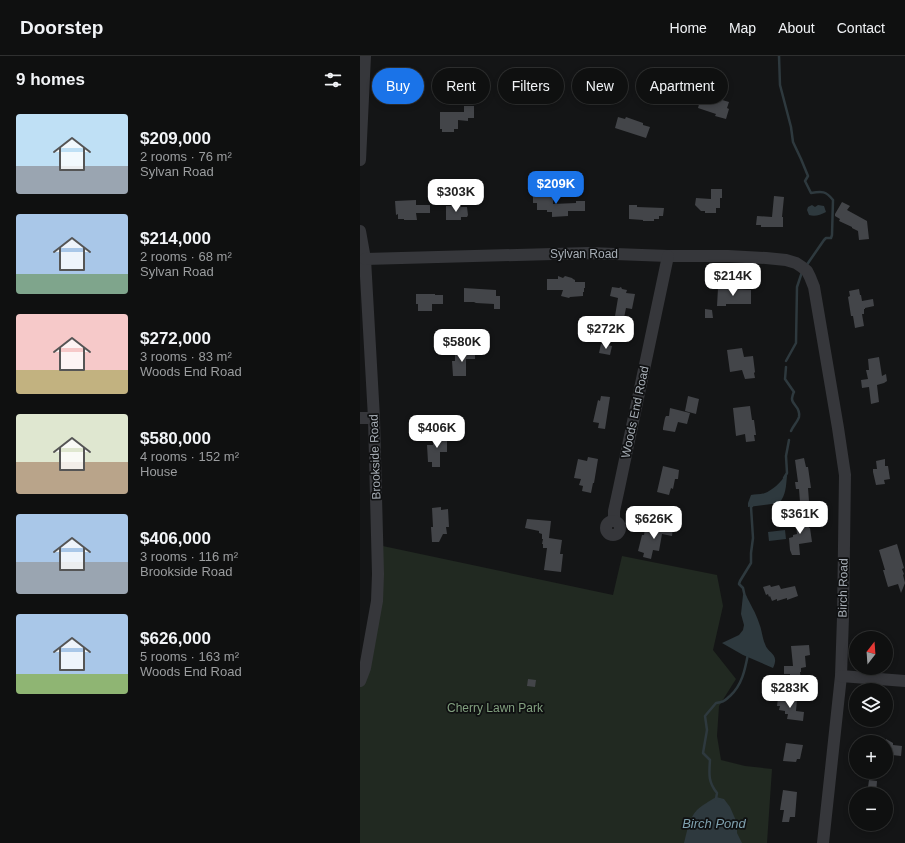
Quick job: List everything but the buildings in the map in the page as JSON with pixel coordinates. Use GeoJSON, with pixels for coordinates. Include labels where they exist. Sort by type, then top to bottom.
{"type":"FeatureCollection","features":[{"type":"Feature","properties":{"kind":"street"},"geometry":{"type":"LineString","coordinates":[[360,160],[365,56]]}},
{"type":"Feature","properties":{"kind":"street","name":"Brookside Road"},"geometry":{"type":"LineString","coordinates":[[360,231],[365,259],[374,418],[378,574],[377,601],[365,668],[360,681]]}},
{"type":"Feature","properties":{"kind":"street","name":"Sylvan Road"},"geometry":{"type":"LineString","coordinates":[[365,259],[589,253],[668,256],[728,256],[786,260],[796,263],[804,269]]}},
{"type":"Feature","properties":{"kind":"street","name":"Woods End Road"},"geometry":{"type":"LineString","coordinates":[[614,520],[614,511],[668,256]]}},
{"type":"Feature","properties":{"kind":"street","name":"Birch Road"},"geometry":{"type":"LineString","coordinates":[[804,269],[810,277],[814,287],[845,475],[843,609],[840,676],[823,843]]}},
{"type":"Feature","properties":{"kind":"street"},"geometry":{"type":"LineString","coordinates":[[360,418],[374,418]]}},
{"type":"Feature","properties":{"kind":"street"},"geometry":{"type":"LineString","coordinates":[[840,676],[905,681]]}},
{"type":"Feature","properties":{"kind":"green space","name":"Cherry Lawn Park"},"geometry":{"type":"Polygon","coordinates":[[[378,545],[613,595],[622,556],[717,575],[723,606],[713,650],[736,679],[719,706],[717,736],[721,760],[745,766],[772,769],[767,843],[360,843],[360,670],[368,648],[378,545]]]}},
{"type":"Feature","properties":{"kind":"water"},"geometry":{"type":"Polygon","coordinates":[[[812,205],[815,207],[818,205],[824,206],[826,212],[813,216],[809,215],[807,210],[808,207],[812,205]]]}},
{"type":"Feature","properties":{"kind":"water"},"geometry":{"type":"Polygon","coordinates":[[[785,475],[787,476],[785,490],[779,503],[748,507],[751,495],[763,494],[770,490],[784,478],[785,475]]]}},
{"type":"Feature","properties":{"kind":"water"},"geometry":{"type":"Polygon","coordinates":[[[785,530],[786,539],[769,541],[768,532],[785,530]]]}},
{"type":"Feature","properties":{"kind":"water"},"geometry":{"type":"Polygon","coordinates":[[[744,594],[746,595],[756,616],[766,647],[774,656],[775,663],[773,668],[743,655],[722,643],[739,635],[743,630],[744,625],[741,614],[744,594]]]}},
{"type":"Feature","properties":{"kind":"water","name":"Birch Pond"},"geometry":{"type":"Polygon","coordinates":[[[716,797],[724,799],[730,807],[737,823],[737,833],[742,843],[684,843],[694,813],[701,806],[716,797]]]}},
{"type":"Feature","properties":{"kind":"waterway"},"geometry":{"type":"LineString","coordinates":[[779,56],[780,85],[791,127],[793,142],[808,176],[805,181],[811,193],[824,192],[833,200],[831,238],[826,238],[824,240],[806,266]]}},
{"type":"Feature","properties":{"kind":"waterway"},"geometry":{"type":"LineString","coordinates":[[786,361],[796,343],[797,287],[802,272]]}},
{"type":"Feature","properties":{"kind":"waterway"},"geometry":{"type":"LineString","coordinates":[[786,367],[785,379],[794,392],[792,401],[799,411],[798,419],[791,431]]}},
{"type":"Feature","properties":{"kind":"waterway"},"geometry":{"type":"LineString","coordinates":[[784,478],[787,473],[786,456],[789,440]]}},
{"type":"Feature","properties":{"kind":"waterway"},"geometry":{"type":"LineString","coordinates":[[745,597],[743,588],[739,584],[751,563],[753,538],[752,506]]}},
{"type":"Feature","properties":{"kind":"waterway"},"geometry":{"type":"LineString","coordinates":[[716,799],[717,793],[710,778],[710,760],[703,753],[707,730],[705,716],[716,703],[725,700],[734,692],[740,682],[748,654]]}}]}
